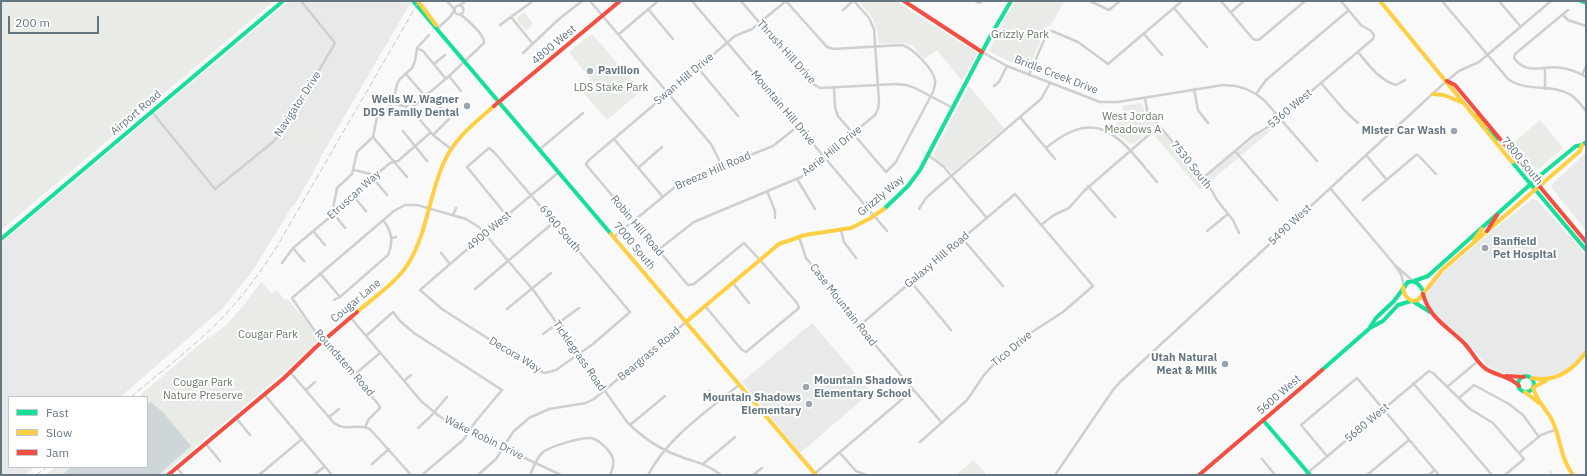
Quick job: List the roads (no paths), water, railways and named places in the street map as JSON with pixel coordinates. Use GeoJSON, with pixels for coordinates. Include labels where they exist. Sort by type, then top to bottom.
{"type":"FeatureCollection","features":[{"type":"Feature","properties":{"kind":"main road","name":"Airport Road"},"geometry":{"type":"LineString","coordinates":[[1,239],[284,1]]}},
{"type":"Feature","properties":{"kind":"main road","name":"7000 South"},"geometry":{"type":"LineString","coordinates":[[413,1],[438,28],[815,475]]}},
{"type":"Feature","properties":{"kind":"main road","name":"7000 South"},"geometry":{"type":"LineString","coordinates":[[418,1],[431,16],[438,28]]}},
{"type":"Feature","properties":{"kind":"main road","name":"4800 West"},"geometry":{"type":"LineString","coordinates":[[500,102],[620,1]]}},
{"type":"Feature","properties":{"kind":"main road","name":"Bridle Creek Drive"},"geometry":{"type":"LineString","coordinates":[[904,1],[982,52]]}},
{"type":"Feature","properties":{"kind":"main road","name":"Grizzly Way"},"geometry":{"type":"LineString","coordinates":[[686,322],[760,260],[784,242],[799,237],[841,230],[862,224],[874,216],[912,182],[1011,1]]}},
{"type":"Feature","properties":{"kind":"main road","name":"7800 South"},"geometry":{"type":"LineString","coordinates":[[1380,1],[1447,81],[1451,89],[1462,103],[1535,191],[1566,226],[1585,243]]}},
{"type":"Feature","properties":{"kind":"main road"},"geometry":{"type":"LineString","coordinates":[[1581,1],[1586,3]]}},
{"type":"Feature","properties":{"kind":"main road","name":"7800 South"},"geometry":{"type":"LineString","coordinates":[[1447,81],[1455,85],[1541,186],[1585,243],[1586,250]]}},
{"type":"Feature","properties":{"kind":"main road"},"geometry":{"type":"LineString","coordinates":[[1433,94],[1444,95],[1462,103]]}},
{"type":"Feature","properties":{"kind":"main road","name":"Cougar Lane"},"geometry":{"type":"LineString","coordinates":[[168,475],[290,372],[324,340],[394,281],[408,265],[418,247],[441,170],[451,149],[468,129],[500,102]]}},
{"type":"Feature","properties":{"kind":"main road"},"geometry":{"type":"LineString","coordinates":[[1471,113],[1476,115],[1484,124],[1489,125]]}},
{"type":"Feature","properties":{"kind":"main road"},"geometry":{"type":"LineString","coordinates":[[1484,129],[1489,130],[1497,139],[1504,143]]}},
{"type":"Feature","properties":{"kind":"main road"},"geometry":{"type":"LineString","coordinates":[[1552,378],[1539,380],[1506,376],[1487,370],[1462,341],[1430,312],[1405,296],[1403,287],[1408,282],[1423,279],[1429,276],[1438,266],[1530,184],[1576,146],[1584,143]]}},
{"type":"Feature","properties":{"kind":"main road"},"geometry":{"type":"LineString","coordinates":[[1412,301],[1419,299],[1442,270],[1541,186],[1580,151],[1584,143]]}},
{"type":"Feature","properties":{"kind":"main road"},"geometry":{"type":"LineString","coordinates":[[1487,231],[1487,228],[1496,219],[1497,214]]}},
{"type":"Feature","properties":{"kind":"main road"},"geometry":{"type":"LineString","coordinates":[[1472,245],[1484,226]]}},
{"type":"Feature","properties":{"kind":"main road"},"geometry":{"type":"LineString","coordinates":[[1414,281],[1420,285],[1430,312]]}},
{"type":"Feature","properties":{"kind":"main road","name":"5600 West"},"geometry":{"type":"LineString","coordinates":[[1370,328],[1376,318],[1394,301],[1403,287]]}},
{"type":"Feature","properties":{"kind":"main road","name":"5600 West"},"geometry":{"type":"LineString","coordinates":[[1199,475],[1370,328],[1383,320],[1399,304],[1412,301]]}},
{"type":"Feature","properties":{"kind":"main road"},"geometry":{"type":"LineString","coordinates":[[1523,391],[1529,391],[1533,387],[1570,370],[1579,363],[1586,352]]}},
{"type":"Feature","properties":{"kind":"main road"},"geometry":{"type":"LineString","coordinates":[[1506,376],[1542,405]]}},
{"type":"Feature","properties":{"kind":"main road"},"geometry":{"type":"LineString","coordinates":[[1519,386],[1520,380],[1524,377]]}},
{"type":"Feature","properties":{"kind":"main road"},"geometry":{"type":"LineString","coordinates":[[1532,378],[1536,397],[1551,419],[1564,461],[1572,474]]}},
{"type":"Feature","properties":{"kind":"main road"},"geometry":{"type":"LineString","coordinates":[[1263,420],[1307,474]]}},
{"type":"Feature","properties":{"kind":"street","name":"Navigator Drive"},"geometry":{"type":"LineString","coordinates":[[152,112],[216,189],[276,138],[296,110],[335,43],[301,1]]}},
{"type":"Feature","properties":{"kind":"street"},"geometry":{"type":"LineString","coordinates":[[393,103],[406,107],[409,104],[414,105],[446,79],[482,45],[484,41],[483,36],[466,19],[459,15],[447,1]]}},
{"type":"Feature","properties":{"kind":"street"},"geometry":{"type":"LineString","coordinates":[[438,28],[450,17],[458,6],[466,1]]}},
{"type":"Feature","properties":{"kind":"street"},"geometry":{"type":"LineString","coordinates":[[450,17],[459,15],[463,10],[466,1]]}},
{"type":"Feature","properties":{"kind":"street"},"geometry":{"type":"LineString","coordinates":[[500,26],[533,1]]}},
{"type":"Feature","properties":{"kind":"street"},"geometry":{"type":"LineString","coordinates":[[523,53],[558,19],[582,1]]}},
{"type":"Feature","properties":{"kind":"street"},"geometry":{"type":"LineString","coordinates":[[590,1],[714,148],[722,166]]}},
{"type":"Feature","properties":{"kind":"street"},"geometry":{"type":"LineString","coordinates":[[618,34],[658,1]]}},
{"type":"Feature","properties":{"kind":"street","name":"Mountain Hill Drive"},"geometry":{"type":"LineString","coordinates":[[692,1],[887,232]]}},
{"type":"Feature","properties":{"kind":"street","name":"Thrush Hill Drive"},"geometry":{"type":"LineString","coordinates":[[741,1],[813,85],[820,88],[906,85],[953,108]]}},
{"type":"Feature","properties":{"kind":"street"},"geometry":{"type":"LineString","coordinates":[[786,1],[827,47],[833,49],[902,45],[911,49],[933,75],[935,84],[931,96],[896,162],[886,172],[837,114],[834,88]]}},
{"type":"Feature","properties":{"kind":"street","name":"Swan Hill Drive"},"geometry":{"type":"LineString","coordinates":[[586,164],[738,34],[750,30],[786,1]]}},
{"type":"Feature","properties":{"kind":"street"},"geometry":{"type":"LineString","coordinates":[[842,10],[854,1]]}},
{"type":"Feature","properties":{"kind":"street","name":"Aerie Hill Drive"},"geometry":{"type":"LineString","coordinates":[[658,250],[694,222],[807,174],[854,134],[877,112],[878,85],[875,33],[872,24],[854,1]]}},
{"type":"Feature","properties":{"kind":"street"},"geometry":{"type":"LineString","coordinates":[[975,1],[980,2]]}},
{"type":"Feature","properties":{"kind":"street"},"geometry":{"type":"LineString","coordinates":[[1090,1],[1109,10],[1120,1]]}},
{"type":"Feature","properties":{"kind":"street"},"geometry":{"type":"LineString","coordinates":[[1029,75],[1045,34],[1049,31],[1078,42],[1108,64],[1182,1]]}},
{"type":"Feature","properties":{"kind":"street"},"geometry":{"type":"LineString","coordinates":[[1221,1],[1253,39],[1256,40],[1260,39],[1305,1]]}},
{"type":"Feature","properties":{"kind":"street"},"geometry":{"type":"LineString","coordinates":[[1231,12],[1244,1]]}},
{"type":"Feature","properties":{"kind":"street"},"geometry":{"type":"LineString","coordinates":[[1256,94],[1266,80],[1349,10],[1341,1]]}},
{"type":"Feature","properties":{"kind":"street"},"geometry":{"type":"LineString","coordinates":[[1442,1],[1506,77],[1513,83],[1561,91],[1570,95],[1586,111]]}},
{"type":"Feature","properties":{"kind":"street"},"geometry":{"type":"LineString","coordinates":[[1499,1],[1521,27]]}},
{"type":"Feature","properties":{"kind":"street","name":"5490 West"},"geometry":{"type":"LineString","coordinates":[[1055,475],[1120,382],[1447,81],[1487,55],[1551,1]]}},
{"type":"Feature","properties":{"kind":"street"},"geometry":{"type":"LineString","coordinates":[[450,4],[458,6],[463,10],[466,19]]}},
{"type":"Feature","properties":{"kind":"street"},"geometry":{"type":"LineString","coordinates":[[1174,8],[1207,47]]}},
{"type":"Feature","properties":{"kind":"street"},"geometry":{"type":"LineString","coordinates":[[648,9],[673,39]]}},
{"type":"Feature","properties":{"kind":"street","name":"5360 West"},"geometry":{"type":"LineString","coordinates":[[1203,178],[1256,133],[1268,128],[1358,52],[1374,36],[1372,32],[1361,25],[1349,10]]}},
{"type":"Feature","properties":{"kind":"street"},"geometry":{"type":"LineString","coordinates":[[1568,10],[1514,56],[1517,62],[1522,66],[1534,69],[1561,68],[1586,77]]}},
{"type":"Feature","properties":{"kind":"street"},"geometry":{"type":"LineString","coordinates":[[1562,14],[1568,20],[1586,26]]}},
{"type":"Feature","properties":{"kind":"street"},"geometry":{"type":"LineString","coordinates":[[510,17],[533,44]]}},
{"type":"Feature","properties":{"kind":"street"},"geometry":{"type":"LineString","coordinates":[[1144,34],[1162,54]]}},
{"type":"Feature","properties":{"kind":"street"},"geometry":{"type":"LineString","coordinates":[[345,228],[334,214],[333,209],[336,188],[352,174],[357,152],[373,137],[377,116],[393,103],[397,84],[414,65],[417,48],[429,36]]}},
{"type":"Feature","properties":{"kind":"street"},"geometry":{"type":"LineString","coordinates":[[417,48],[423,52],[446,79]]}},
{"type":"Feature","properties":{"kind":"street","name":"Bridle Creek Drive"},"geometry":{"type":"LineString","coordinates":[[982,52],[1007,66],[1100,102],[1113,103],[1227,85],[1241,87],[1256,94],[1266,102],[1317,161]]}},
{"type":"Feature","properties":{"kind":"street"},"geometry":{"type":"LineString","coordinates":[[1358,52],[1375,71],[1388,82],[1397,85],[1404,80]]}},
{"type":"Feature","properties":{"kind":"street"},"geometry":{"type":"LineString","coordinates":[[434,64],[445,55]]}},
{"type":"Feature","properties":{"kind":"street"},"geometry":{"type":"LineString","coordinates":[[994,86],[999,82],[1007,66]]}},
{"type":"Feature","properties":{"kind":"street"},"geometry":{"type":"LineString","coordinates":[[1582,75],[1586,66]]}},
{"type":"Feature","properties":{"kind":"street"},"geometry":{"type":"LineString","coordinates":[[698,68],[738,116]]}},
{"type":"Feature","properties":{"kind":"street"},"geometry":{"type":"LineString","coordinates":[[1545,69],[1545,89]]}},
{"type":"Feature","properties":{"kind":"street"},"geometry":{"type":"LineString","coordinates":[[406,74],[425,96]]}},
{"type":"Feature","properties":{"kind":"street"},"geometry":{"type":"LineString","coordinates":[[449,76],[461,91]]}},
{"type":"Feature","properties":{"kind":"street"},"geometry":{"type":"LineString","coordinates":[[919,209],[931,194],[1041,99],[1050,83]]}},
{"type":"Feature","properties":{"kind":"street"},"geometry":{"type":"LineString","coordinates":[[1321,83],[1345,111],[1358,123]]}},
{"type":"Feature","properties":{"kind":"street"},"geometry":{"type":"LineString","coordinates":[[1194,89],[1198,110],[1208,123]]}},
{"type":"Feature","properties":{"kind":"street"},"geometry":{"type":"LineString","coordinates":[[428,93],[441,108]]}},
{"type":"Feature","properties":{"kind":"street","name":"7530 South"},"geometry":{"type":"LineString","coordinates":[[1145,98],[1149,114],[1203,178],[1218,202],[1234,221],[1239,233]]}},
{"type":"Feature","properties":{"kind":"street"},"geometry":{"type":"LineString","coordinates":[[414,105],[416,110],[414,113]]}},
{"type":"Feature","properties":{"kind":"street"},"geometry":{"type":"LineString","coordinates":[[406,107],[408,113],[414,113],[432,134],[451,149]]}},
{"type":"Feature","properties":{"kind":"street"},"geometry":{"type":"LineString","coordinates":[[540,149],[582,113]]}},
{"type":"Feature","properties":{"kind":"street"},"geometry":{"type":"LineString","coordinates":[[1020,117],[1055,159]]}},
{"type":"Feature","properties":{"kind":"street","name":"Etruscan Way"},"geometry":{"type":"LineString","coordinates":[[282,263],[293,248],[354,197],[356,192],[449,120]]}},
{"type":"Feature","properties":{"kind":"street","name":"Breeze Hill Road"},"geometry":{"type":"LineString","coordinates":[[614,237],[662,196],[685,181],[773,146],[798,126]]}},
{"type":"Feature","properties":{"kind":"street"},"geometry":{"type":"LineString","coordinates":[[1041,225],[1054,215],[1069,208],[1088,186],[1159,126]]}},
{"type":"Feature","properties":{"kind":"street"},"geometry":{"type":"LineString","coordinates":[[1046,148],[1058,138],[1079,128],[1102,130],[1114,135],[1131,151],[1157,182]]}},
{"type":"Feature","properties":{"kind":"street"},"geometry":{"type":"LineString","coordinates":[[403,131],[428,161]]}},
{"type":"Feature","properties":{"kind":"street"},"geometry":{"type":"LineString","coordinates":[[373,137],[407,177]]}},
{"type":"Feature","properties":{"kind":"street"},"geometry":{"type":"LineString","coordinates":[[614,139],[662,196]]}},
{"type":"Feature","properties":{"kind":"street","name":"6960 South"},"geometry":{"type":"LineString","coordinates":[[507,216],[467,167],[489,148],[531,195],[630,312]]}},
{"type":"Feature","properties":{"kind":"street"},"geometry":{"type":"LineString","coordinates":[[638,168],[662,148]]}},
{"type":"Feature","properties":{"kind":"street"},"geometry":{"type":"LineString","coordinates":[[1234,151],[1277,200]]}},
{"type":"Feature","properties":{"kind":"street"},"geometry":{"type":"LineString","coordinates":[[928,155],[940,163],[987,218]]}},
{"type":"Feature","properties":{"kind":"street"},"geometry":{"type":"LineString","coordinates":[[1366,155],[1387,180]]}},
{"type":"Feature","properties":{"kind":"street"},"geometry":{"type":"LineString","coordinates":[[1363,200],[1412,156],[1418,155],[1436,174]]}},
{"type":"Feature","properties":{"kind":"street","name":"Robin Hill Road"},"geometry":{"type":"LineString","coordinates":[[586,164],[633,221],[690,286],[743,243],[747,245],[760,260]]}},
{"type":"Feature","properties":{"kind":"street"},"geometry":{"type":"LineString","coordinates":[[354,170],[376,175]]}},
{"type":"Feature","properties":{"kind":"street","name":"4900 West"},"geometry":{"type":"LineString","coordinates":[[420,290],[559,172]]}},
{"type":"Feature","properties":{"kind":"street"},"geometry":{"type":"LineString","coordinates":[[373,178],[387,195]]}},
{"type":"Feature","properties":{"kind":"street"},"geometry":{"type":"LineString","coordinates":[[797,179],[815,209]]}},
{"type":"Feature","properties":{"kind":"street"},"geometry":{"type":"LineString","coordinates":[[1088,186],[1115,217]]}},
{"type":"Feature","properties":{"kind":"street"},"geometry":{"type":"LineString","coordinates":[[1330,188],[1394,264],[1401,274],[1403,287]]}},
{"type":"Feature","properties":{"kind":"street"},"geometry":{"type":"LineString","coordinates":[[767,191],[775,211],[774,218]]}},
{"type":"Feature","properties":{"kind":"street","name":"Galaxy Hill Road"},"geometry":{"type":"LineString","coordinates":[[859,326],[1015,194],[1041,225]]}},
{"type":"Feature","properties":{"kind":"street"},"geometry":{"type":"LineString","coordinates":[[354,197],[366,211]]}},
{"type":"Feature","properties":{"kind":"street","name":"Ticklegrass Road"},"geometry":{"type":"LineString","coordinates":[[292,299],[293,296],[383,220],[397,209],[405,205],[430,208],[473,223],[486,234],[532,289],[604,392],[630,425],[648,440],[664,450],[703,464],[721,475]]}},
{"type":"Feature","properties":{"kind":"street"},"geometry":{"type":"LineString","coordinates":[[453,215],[456,208]]}},
{"type":"Feature","properties":{"kind":"street"},"geometry":{"type":"LineString","coordinates":[[1207,231],[1228,214]]}},
{"type":"Feature","properties":{"kind":"street"},"geometry":{"type":"LineString","coordinates":[[334,300],[340,297],[386,257],[390,250],[392,238],[390,229],[383,220]]}},
{"type":"Feature","properties":{"kind":"street"},"geometry":{"type":"LineString","coordinates":[[475,289],[554,222]]}},
{"type":"Feature","properties":{"kind":"street","name":"Tico Drive"},"geometry":{"type":"LineString","coordinates":[[920,442],[967,400],[984,374],[994,364],[1029,334],[1063,312],[1093,286],[1041,225]]}},
{"type":"Feature","properties":{"kind":"street"},"geometry":{"type":"LineString","coordinates":[[841,230],[844,242],[856,258]]}},
{"type":"Feature","properties":{"kind":"street"},"geometry":{"type":"LineString","coordinates":[[313,231],[325,245]]}},
{"type":"Feature","properties":{"kind":"street"},"geometry":{"type":"LineString","coordinates":[[392,238],[396,237]]}},
{"type":"Feature","properties":{"kind":"street","name":"Case Mountain Road"},"geometry":{"type":"LineString","coordinates":[[799,237],[806,258],[832,288],[840,304],[942,423]]}},
{"type":"Feature","properties":{"kind":"street"},"geometry":{"type":"LineString","coordinates":[[962,238],[1003,286]]}},
{"type":"Feature","properties":{"kind":"street"},"geometry":{"type":"LineString","coordinates":[[293,248],[304,261]]}},
{"type":"Feature","properties":{"kind":"street"},"geometry":{"type":"LineString","coordinates":[[441,254],[450,264]]}},
{"type":"Feature","properties":{"kind":"street"},"geometry":{"type":"LineString","coordinates":[[705,306],[742,350],[745,352],[749,350],[799,308],[797,303],[760,260]]}},
{"type":"Feature","properties":{"kind":"street"},"geometry":{"type":"LineString","coordinates":[[1394,264],[1414,281]]}},
{"type":"Feature","properties":{"kind":"street"},"geometry":{"type":"LineString","coordinates":[[320,273],[340,297]]}},
{"type":"Feature","properties":{"kind":"street"},"geometry":{"type":"LineString","coordinates":[[508,309],[551,273]]}},
{"type":"Feature","properties":{"kind":"street"},"geometry":{"type":"LineString","coordinates":[[911,282],[951,330]]}},
{"type":"Feature","properties":{"kind":"street"},"geometry":{"type":"LineString","coordinates":[[733,283],[749,303]]}},
{"type":"Feature","properties":{"kind":"street","name":"Decora Way"},"geometry":{"type":"LineString","coordinates":[[420,290],[446,312],[540,372],[545,373],[553,372],[630,312]]}},
{"type":"Feature","properties":{"kind":"street","name":"Roundstem Road"},"geometry":{"type":"LineString","coordinates":[[292,299],[312,327],[377,402],[380,408],[369,419],[365,427]]}},
{"type":"Feature","properties":{"kind":"street"},"geometry":{"type":"LineString","coordinates":[[543,334],[579,308]]}},
{"type":"Feature","properties":{"kind":"street"},"geometry":{"type":"LineString","coordinates":[[366,336],[393,312],[401,322],[414,333],[502,390],[460,443],[422,475]]}},
{"type":"Feature","properties":{"kind":"street","name":"Wake Robin Drive"},"geometry":{"type":"LineString","coordinates":[[351,318],[421,401],[434,412],[449,423],[561,475]]}},
{"type":"Feature","properties":{"kind":"street","name":"Beargrass Road"},"geometry":{"type":"LineString","coordinates":[[478,475],[493,462],[517,428],[534,416],[554,408],[586,403],[594,399],[686,322]]}},
{"type":"Feature","properties":{"kind":"street"},"geometry":{"type":"LineString","coordinates":[[354,375],[380,353]]}},
{"type":"Feature","properties":{"kind":"street"},"geometry":{"type":"LineString","coordinates":[[1478,361],[1447,387],[1474,412],[1493,423],[1524,459],[1505,475]]}},
{"type":"Feature","properties":{"kind":"street"},"geometry":{"type":"LineString","coordinates":[[290,372],[334,423],[341,427],[365,427],[374,432],[411,475]]}},
{"type":"Feature","properties":{"kind":"street","name":"5680 West"},"geometry":{"type":"LineString","coordinates":[[1307,474],[1413,383],[1429,372],[1447,387]]}},
{"type":"Feature","properties":{"kind":"street"},"geometry":{"type":"LineString","coordinates":[[404,381],[411,375]]}},
{"type":"Feature","properties":{"kind":"street"},"geometry":{"type":"LineString","coordinates":[[1327,456],[1301,425],[1357,378],[1439,475]]}},
{"type":"Feature","properties":{"kind":"street"},"geometry":{"type":"LineString","coordinates":[[306,390],[315,382]]}},
{"type":"Feature","properties":{"kind":"street"},"geometry":{"type":"LineString","coordinates":[[1413,383],[1492,475]]}},
{"type":"Feature","properties":{"kind":"street"},"geometry":{"type":"LineString","coordinates":[[648,475],[664,450],[680,434],[739,385]]}},
{"type":"Feature","properties":{"kind":"street"},"geometry":{"type":"LineString","coordinates":[[1459,398],[1474,385],[1509,404],[1523,415],[1539,437]]}},
{"type":"Feature","properties":{"kind":"street"},"geometry":{"type":"LineString","coordinates":[[815,475],[913,390]]}},
{"type":"Feature","properties":{"kind":"street"},"geometry":{"type":"LineString","coordinates":[[709,392],[718,402]]}},
{"type":"Feature","properties":{"kind":"street"},"geometry":{"type":"LineString","coordinates":[[264,394],[332,475]]}},
{"type":"Feature","properties":{"kind":"street"},"geometry":{"type":"LineString","coordinates":[[630,425],[665,396]]}},
{"type":"Feature","properties":{"kind":"street"},"geometry":{"type":"LineString","coordinates":[[418,428],[447,397]]}},
{"type":"Feature","properties":{"kind":"street"},"geometry":{"type":"LineString","coordinates":[[329,417],[339,409]]}},
{"type":"Feature","properties":{"kind":"street"},"geometry":{"type":"LineString","coordinates":[[236,418],[250,435]]}},
{"type":"Feature","properties":{"kind":"street"},"geometry":{"type":"LineString","coordinates":[[1519,453],[1539,437],[1555,430]]}},
{"type":"Feature","properties":{"kind":"street"},"geometry":{"type":"LineString","coordinates":[[703,464],[735,437]]}},
{"type":"Feature","properties":{"kind":"street"},"geometry":{"type":"LineString","coordinates":[[530,475],[541,454],[549,448],[586,438],[596,440],[612,454],[614,465],[610,475]]}},
{"type":"Feature","properties":{"kind":"street"},"geometry":{"type":"LineString","coordinates":[[259,475],[302,439]]}},
{"type":"Feature","properties":{"kind":"street"},"geometry":{"type":"LineString","coordinates":[[1367,475],[1409,440]]}},
{"type":"Feature","properties":{"kind":"street"},"geometry":{"type":"LineString","coordinates":[[206,444],[220,461]]}},
{"type":"Feature","properties":{"kind":"street"},"geometry":{"type":"LineString","coordinates":[[372,464],[389,449]]}},
{"type":"Feature","properties":{"kind":"street"},"geometry":{"type":"LineString","coordinates":[[840,453],[856,471],[866,475]]}},
{"type":"Feature","properties":{"kind":"street"},"geometry":{"type":"LineString","coordinates":[[1262,459],[1275,475]]}},
{"type":"Feature","properties":{"kind":"street"},"geometry":{"type":"LineString","coordinates":[[314,475],[325,466]]}},
{"type":"Feature","properties":{"kind":"street"},"geometry":{"type":"LineString","coordinates":[[177,468],[183,475]]}},
{"type":"Feature","properties":{"kind":"street"},"geometry":{"type":"LineString","coordinates":[[753,475],[762,468]]}},
{"type":"Feature","properties":{"kind":"street"},"geometry":{"type":"LineString","coordinates":[[1429,475],[1435,470]]}},
{"type":"Feature","properties":{"kind":"waterway"},"geometry":{"type":"LineString","coordinates":[[1550,470],[1552,475]]}},
{"type":"Feature","properties":{"kind":"railway"},"geometry":{"type":"LineString","coordinates":[[132,396],[207,333],[258,275],[279,243],[419,1]]}},
{"type":"Feature","properties":{"kind":"railway"},"geometry":{"type":"LineString","coordinates":[[36,475],[46,468]]}},
{"type":"Feature","properties":{"kind":"place","name":"Pavilion"},"geometry":{"type":"Point","coordinates":[590,71]}},
{"type":"Feature","properties":{"kind":"place","name":"Wells W. Wagner DDS Family Dental"},"geometry":{"type":"Point","coordinates":[467,106]}},
{"type":"Feature","properties":{"kind":"place","name":"Mister Car Wash"},"geometry":{"type":"Point","coordinates":[1454,131]}},
{"type":"Feature","properties":{"kind":"place","name":"Banfield Pet Hospital"},"geometry":{"type":"Point","coordinates":[1485,248]}},
{"type":"Feature","properties":{"kind":"place","name":"Utah Natural Meat & Milk"},"geometry":{"type":"Point","coordinates":[1225,364]}},
{"type":"Feature","properties":{"kind":"place","name":"Mountain Shadows Elementary School"},"geometry":{"type":"Point","coordinates":[806,387]}},
{"type":"Feature","properties":{"kind":"place","name":"Mountain Shadows Elementary"},"geometry":{"type":"Point","coordinates":[809,404]}},
{"type":"Feature","properties":{"kind":"park label","name":"Grizzly Park"},"geometry":{"type":"Point","coordinates":[1020,35]}},
{"type":"Feature","properties":{"kind":"park label","name":"LDS Stake Park"},"geometry":{"type":"Point","coordinates":[611,88]}},
{"type":"Feature","properties":{"kind":"park label","name":"West Jordan Meadows A"},"geometry":{"type":"Point","coordinates":[1133,123]}},
{"type":"Feature","properties":{"kind":"park label","name":"Cougar Park"},"geometry":{"type":"Point","coordinates":[268,335]}},
{"type":"Feature","properties":{"kind":"park label","name":"Cougar Park Nature Preserve"},"geometry":{"type":"Point","coordinates":[203,389]}}]}
